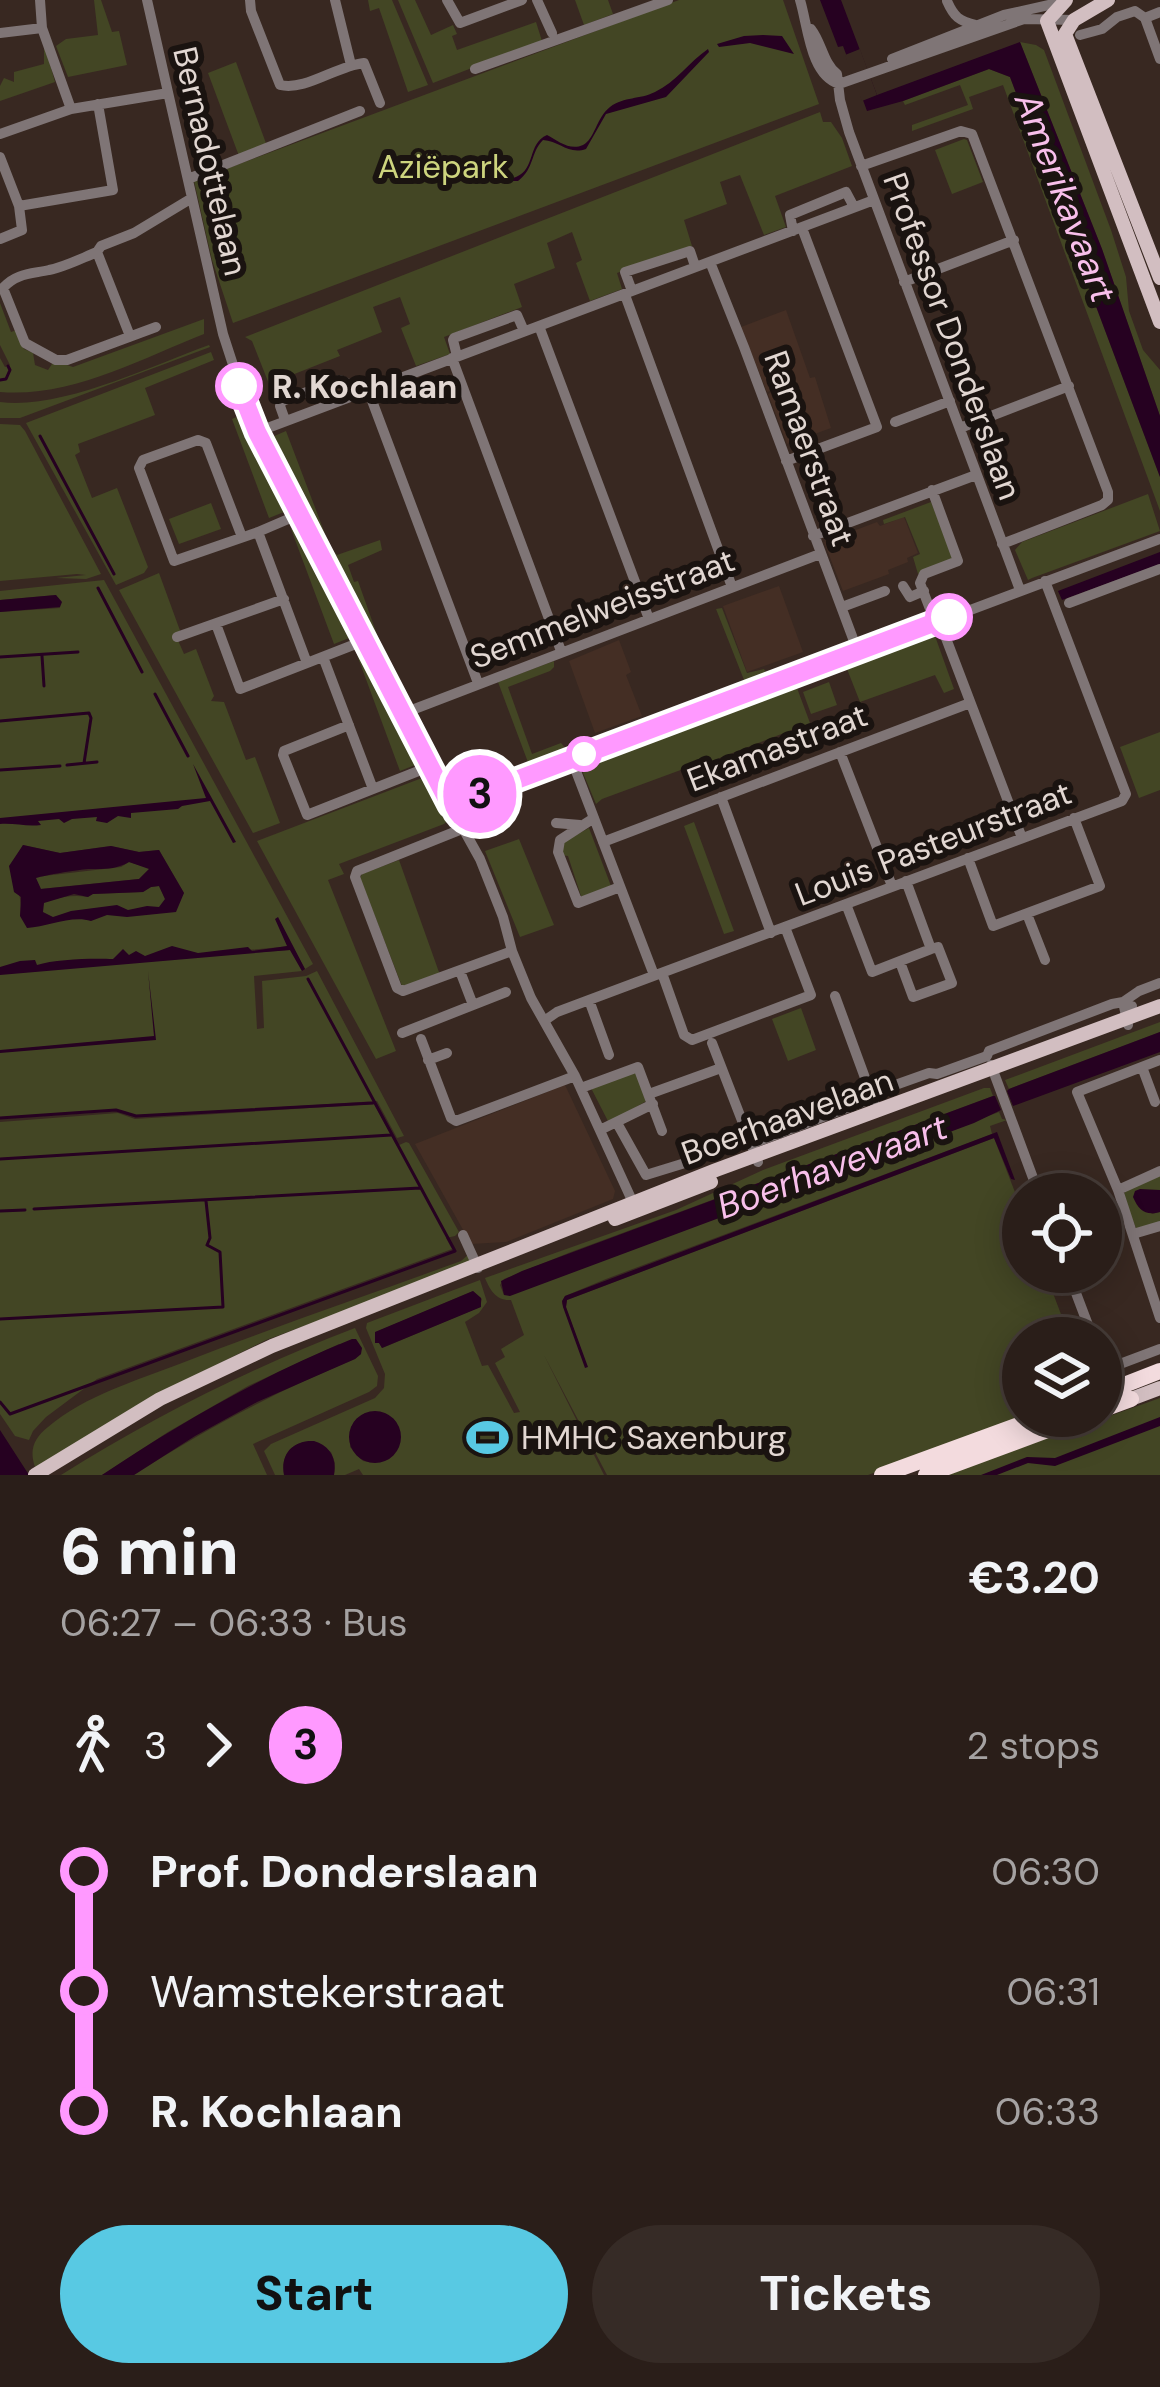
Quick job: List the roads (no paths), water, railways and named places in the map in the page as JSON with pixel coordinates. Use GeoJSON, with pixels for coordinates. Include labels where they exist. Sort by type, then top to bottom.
{"type":"FeatureCollection","features":[{"type":"Feature","properties":{"kind":"highway"},"geometry":{"type":"LineString","coordinates":[[1122,1386],[1160,1371]]}},
{"type":"Feature","properties":{"kind":"highway"},"geometry":{"type":"LineString","coordinates":[[1122,1402],[1131,1399]]}},
{"type":"Feature","properties":{"kind":"highway"},"geometry":{"type":"LineString","coordinates":[[882,1475],[1002,1431]]}},
{"type":"Feature","properties":{"kind":"highway"},"geometry":{"type":"LineString","coordinates":[[926,1475],[1028,1437]]}},
{"type":"Feature","properties":{"kind":"main road"},"geometry":{"type":"LineString","coordinates":[[1060,17],[1108,0]]}},
{"type":"Feature","properties":{"kind":"main road"},"geometry":{"type":"LineString","coordinates":[[1060,17],[1160,278]]}},
{"type":"Feature","properties":{"kind":"main road"},"geometry":{"type":"LineString","coordinates":[[1060,17],[1160,322]]}},
{"type":"Feature","properties":{"kind":"main road","name":"Boerhaavelaan"},"geometry":{"type":"LineString","coordinates":[[35,1475],[160,1399],[272,1346],[755,1154],[877,1108],[993,1072],[1127,1013],[1160,1010]]}},
{"type":"Feature","properties":{"kind":"main road"},"geometry":{"type":"LineString","coordinates":[[1131,1399],[1160,1388]]}},
{"type":"Feature","properties":{"kind":"street"},"geometry":{"type":"LineString","coordinates":[[40,0],[42,28],[71,109]]}},
{"type":"Feature","properties":{"kind":"street","name":"Bernadottelaan"},"geometry":{"type":"LineString","coordinates":[[147,0],[223,334],[257,432],[480,859],[512,951],[637,1204]]}},
{"type":"Feature","properties":{"kind":"street"},"geometry":{"type":"LineString","coordinates":[[250,0],[280,85],[291,88],[364,63],[380,104]]}},
{"type":"Feature","properties":{"kind":"street"},"geometry":{"type":"LineString","coordinates":[[335,0],[351,64]]}},
{"type":"Feature","properties":{"kind":"street"},"geometry":{"type":"LineString","coordinates":[[448,0],[460,22],[522,0]]}},
{"type":"Feature","properties":{"kind":"street"},"geometry":{"type":"LineString","coordinates":[[538,0],[552,33]]}},
{"type":"Feature","properties":{"kind":"street"},"geometry":{"type":"LineString","coordinates":[[476,69],[668,0]]}},
{"type":"Feature","properties":{"kind":"street"},"geometry":{"type":"LineString","coordinates":[[800,0],[820,70],[829,82],[1024,19],[1060,17]]}},
{"type":"Feature","properties":{"kind":"street"},"geometry":{"type":"LineString","coordinates":[[947,1],[953,15],[976,25]]}},
{"type":"Feature","properties":{"kind":"street"},"geometry":{"type":"LineString","coordinates":[[869,71],[1004,15],[1060,17],[1102,29],[1135,11],[1145,18],[1160,59]]}},
{"type":"Feature","properties":{"kind":"street"},"geometry":{"type":"LineString","coordinates":[[1145,18],[1160,12]]}},
{"type":"Feature","properties":{"kind":"street"},"geometry":{"type":"LineString","coordinates":[[0,33],[42,28]]}},
{"type":"Feature","properties":{"kind":"street","name":"Professor Donderslaan"},"geometry":{"type":"LineString","coordinates":[[838,79],[861,166],[1020,590]]}},
{"type":"Feature","properties":{"kind":"street"},"geometry":{"type":"LineString","coordinates":[[0,134],[71,109],[168,93]]}},
{"type":"Feature","properties":{"kind":"street"},"geometry":{"type":"LineString","coordinates":[[19,206],[113,190],[98,104]]}},
{"type":"Feature","properties":{"kind":"street"},"geometry":{"type":"LineString","coordinates":[[188,179],[360,111]]}},
{"type":"Feature","properties":{"kind":"street"},"geometry":{"type":"LineString","coordinates":[[861,166],[968,131],[1069,386],[1108,500],[1002,544]]}},
{"type":"Feature","properties":{"kind":"street"},"geometry":{"type":"LineString","coordinates":[[0,158],[19,206],[22,230],[0,239]]}},
{"type":"Feature","properties":{"kind":"street"},"geometry":{"type":"LineString","coordinates":[[156,327],[56,360],[25,344],[3,287],[7,281],[97,252],[192,198]]}},
{"type":"Feature","properties":{"kind":"street"},"geometry":{"type":"LineString","coordinates":[[257,432],[874,200]]}},
{"type":"Feature","properties":{"kind":"street"},"geometry":{"type":"LineString","coordinates":[[786,460],[877,427],[798,229]]}},
{"type":"Feature","properties":{"kind":"street"},"geometry":{"type":"LineString","coordinates":[[904,282],[1014,240]]}},
{"type":"Feature","properties":{"kind":"street"},"geometry":{"type":"LineString","coordinates":[[695,266],[690,251],[625,272],[628,293],[732,587]]}},
{"type":"Feature","properties":{"kind":"street"},"geometry":{"type":"LineString","coordinates":[[97,252],[130,336]]}},
{"type":"Feature","properties":{"kind":"street","name":"Ramaerstraat"},"geometry":{"type":"LineString","coordinates":[[710,262],[858,652]]}},
{"type":"Feature","properties":{"kind":"street"},"geometry":{"type":"LineString","coordinates":[[539,326],[649,619]]}},
{"type":"Feature","properties":{"kind":"street"},"geometry":{"type":"LineString","coordinates":[[455,357],[562,651]]}},
{"type":"Feature","properties":{"kind":"street"},"geometry":{"type":"LineString","coordinates":[[285,421],[282,401],[340,380],[353,395]]}},
{"type":"Feature","properties":{"kind":"street"},"geometry":{"type":"LineString","coordinates":[[961,428],[1069,386]]}},
{"type":"Feature","properties":{"kind":"street"},"geometry":{"type":"LineString","coordinates":[[368,390],[478,683]]}},
{"type":"Feature","properties":{"kind":"street"},"geometry":{"type":"LineString","coordinates":[[895,422],[950,401]]}},
{"type":"Feature","properties":{"kind":"street"},"geometry":{"type":"LineString","coordinates":[[242,537],[206,443],[198,440],[143,460],[139,468],[175,561],[258,532],[300,514]]}},
{"type":"Feature","properties":{"kind":"street"},"geometry":{"type":"LineString","coordinates":[[813,536],[976,475]]}},
{"type":"Feature","properties":{"kind":"street"},"geometry":{"type":"LineString","coordinates":[[932,490],[958,561],[924,574],[920,583],[944,633],[1022,838]]}},
{"type":"Feature","properties":{"kind":"street"},"geometry":{"type":"LineString","coordinates":[[258,532],[307,663]]}},
{"type":"Feature","properties":{"kind":"street"},"geometry":{"type":"LineString","coordinates":[[450,805],[1160,539]]}},
{"type":"Feature","properties":{"kind":"street","name":"Semmelweisstraat"},"geometry":{"type":"LineString","coordinates":[[404,712],[820,554]]}},
{"type":"Feature","properties":{"kind":"street"},"geometry":{"type":"LineString","coordinates":[[1069,603],[1160,569]]}},
{"type":"Feature","properties":{"kind":"street","name":"Louis Pasteurstraat"},"geometry":{"type":"LineString","coordinates":[[544,1021],[589,1000],[1122,801],[1126,794],[1045,581]]}},
{"type":"Feature","properties":{"kind":"street"},"geometry":{"type":"LineString","coordinates":[[903,586],[910,597],[924,591]]}},
{"type":"Feature","properties":{"kind":"street"},"geometry":{"type":"LineString","coordinates":[[842,607],[885,591]]}},
{"type":"Feature","properties":{"kind":"street"},"geometry":{"type":"LineString","coordinates":[[177,637],[284,599]]}},
{"type":"Feature","properties":{"kind":"street"},"geometry":{"type":"LineString","coordinates":[[216,623],[240,689],[366,640]]}},
{"type":"Feature","properties":{"kind":"street"},"geometry":{"type":"LineString","coordinates":[[323,657],[373,789]]}},
{"type":"Feature","properties":{"kind":"street","name":"Ekamastraat"},"geometry":{"type":"LineString","coordinates":[[603,842],[970,703]]}},
{"type":"Feature","properties":{"kind":"street"},"geometry":{"type":"LineString","coordinates":[[349,725],[284,752],[307,815],[431,766]]}},
{"type":"Feature","properties":{"kind":"street"},"geometry":{"type":"LineString","coordinates":[[840,752],[892,886]]}},
{"type":"Feature","properties":{"kind":"street"},"geometry":{"type":"LineString","coordinates":[[571,758],[684,1035],[692,1040],[811,995],[785,928]]}},
{"type":"Feature","properties":{"kind":"street"},"geometry":{"type":"LineString","coordinates":[[722,797],[771,933]]}},
{"type":"Feature","properties":{"kind":"street"},"geometry":{"type":"LineString","coordinates":[[594,818],[560,840],[558,853],[578,903],[620,887]]}},
{"type":"Feature","properties":{"kind":"street"},"geometry":{"type":"LineString","coordinates":[[968,858],[993,926],[1027,914],[1100,886],[1074,818]]}},
{"type":"Feature","properties":{"kind":"street"},"geometry":{"type":"LineString","coordinates":[[556,823],[580,825]]}},
{"type":"Feature","properties":{"kind":"street"},"geometry":{"type":"LineString","coordinates":[[462,830],[357,871],[355,877],[397,988],[403,991],[512,951]]}},
{"type":"Feature","properties":{"kind":"street"},"geometry":{"type":"LineString","coordinates":[[906,881],[932,950]]}},
{"type":"Feature","properties":{"kind":"street"},"geometry":{"type":"LineString","coordinates":[[846,904],[872,972],[938,946],[952,983],[914,998],[900,962]]}},
{"type":"Feature","properties":{"kind":"street"},"geometry":{"type":"LineString","coordinates":[[1027,914],[1045,960]]}},
{"type":"Feature","properties":{"kind":"street"},"geometry":{"type":"LineString","coordinates":[[460,971],[473,1005]]}},
{"type":"Feature","properties":{"kind":"street"},"geometry":{"type":"LineString","coordinates":[[1127,1013],[1138,991],[1160,983]]}},
{"type":"Feature","properties":{"kind":"street"},"geometry":{"type":"LineString","coordinates":[[402,1033],[506,992]]}},
{"type":"Feature","properties":{"kind":"street"},"geometry":{"type":"LineString","coordinates":[[835,996],[877,1108]]}},
{"type":"Feature","properties":{"kind":"street"},"geometry":{"type":"LineString","coordinates":[[589,1000],[609,1054]]}},
{"type":"Feature","properties":{"kind":"street"},"geometry":{"type":"LineString","coordinates":[[421,1039],[456,1121],[575,1076]]}},
{"type":"Feature","properties":{"kind":"street"},"geometry":{"type":"LineString","coordinates":[[712,1042],[755,1154]]}},
{"type":"Feature","properties":{"kind":"street"},"geometry":{"type":"LineString","coordinates":[[428,1060],[448,1052]]}},
{"type":"Feature","properties":{"kind":"street"},"geometry":{"type":"LineString","coordinates":[[1111,1173],[1077,1092],[1160,1060]]}},
{"type":"Feature","properties":{"kind":"street"},"geometry":{"type":"LineString","coordinates":[[581,1088],[638,1067],[662,1131]]}},
{"type":"Feature","properties":{"kind":"street"},"geometry":{"type":"LineString","coordinates":[[1142,1067],[1155,1102]]}},
{"type":"Feature","properties":{"kind":"street"},"geometry":{"type":"LineString","coordinates":[[600,1130],[651,1099],[721,1068]]}},
{"type":"Feature","properties":{"kind":"street"},"geometry":{"type":"LineString","coordinates":[[884,1089],[929,1073],[993,1072],[1031,1173]]}},
{"type":"Feature","properties":{"kind":"street"},"geometry":{"type":"LineString","coordinates":[[616,1123],[646,1174],[685,1163]]}},
{"type":"Feature","properties":{"kind":"street"},"geometry":{"type":"LineString","coordinates":[[1122,1188],[1160,1172]]}},
{"type":"Feature","properties":{"kind":"street"},"geometry":{"type":"LineString","coordinates":[[1122,1202],[1160,1318]]}},
{"type":"Feature","properties":{"kind":"street"},"geometry":{"type":"LineString","coordinates":[[1133,1234],[1160,1226]]}},
{"type":"Feature","properties":{"kind":"street"},"geometry":{"type":"LineString","coordinates":[[463,1235],[476,1262]]}},
{"type":"Feature","properties":{"kind":"street"},"geometry":{"type":"LineString","coordinates":[[1122,1363],[1160,1349]]}},
{"type":"Feature","properties":{"kind":"water","name":"Amerikavaart"},"geometry":{"type":"Polygon","coordinates":[[[820,0],[841,0],[877,95],[1020,42],[1102,249],[1160,416],[1160,477],[1010,77],[989,69],[867,111],[820,0]]]}},
{"type":"Feature","properties":{"kind":"water"},"geometry":{"type":"Polygon","coordinates":[[[744,36],[782,36],[794,54],[750,43],[717,44],[744,36]]]}},
{"type":"Feature","properties":{"kind":"water"},"geometry":{"type":"Polygon","coordinates":[[[708,49],[666,97],[606,114],[586,149],[574,150],[543,140],[527,171],[518,181],[491,181],[449,160],[434,162],[406,178],[383,177],[445,157],[498,178],[516,177],[526,168],[537,144],[547,135],[569,146],[583,145],[610,107],[663,88],[708,49]]]}},
{"type":"Feature","properties":{"kind":"water"},"geometry":{"type":"Polygon","coordinates":[[[1160,552],[1160,564],[1062,600],[1058,591],[1160,552]]]}},
{"type":"Feature","properties":{"kind":"water"},"geometry":{"type":"Polygon","coordinates":[[[56,595],[60,607],[0,612],[0,600],[56,595]]]}},
{"type":"Feature","properties":{"kind":"water"},"geometry":{"type":"Polygon","coordinates":[[[193,764],[236,842],[210,801],[131,813],[131,818],[118,816],[107,823],[96,821],[97,817],[64,823],[59,819],[38,821],[41,825],[0,824],[0,818],[206,798],[193,764]]]}},
{"type":"Feature","properties":{"kind":"water"},"geometry":{"type":"Polygon","coordinates":[[[23,845],[60,853],[111,846],[139,852],[159,850],[184,893],[176,912],[107,915],[27,928],[9,866],[23,845]],[[129,862],[36,878],[41,889],[139,879],[149,869],[129,862]],[[159,886],[143,892],[74,894],[44,903],[43,912],[53,917],[117,905],[128,910],[159,907],[165,899],[159,886]]]}},
{"type":"Feature","properties":{"kind":"water"},"geometry":{"type":"Polygon","coordinates":[[[278,917],[302,971],[290,950],[0,975],[0,967],[20,961],[35,960],[37,965],[113,959],[123,949],[129,955],[136,951],[145,956],[172,946],[198,953],[287,946],[278,917]]]}},
{"type":"Feature","properties":{"kind":"water"},"geometry":{"type":"Polygon","coordinates":[[[148,971],[156,1040],[0,1053],[154,1036],[148,971]]]}},
{"type":"Feature","properties":{"kind":"water"},"geometry":{"type":"Polygon","coordinates":[[[1160,1032],[1160,1052],[1013,1106],[1009,1089],[1160,1032]]]}},
{"type":"Feature","properties":{"kind":"water","name":"Boerhavevaart"},"geometry":{"type":"Polygon","coordinates":[[[995,1096],[1001,1110],[974,1123],[504,1295],[501,1281],[522,1271],[995,1096]]]}},
{"type":"Feature","properties":{"kind":"water"},"geometry":{"type":"Polygon","coordinates":[[[997,1132],[1012,1173],[994,1138],[567,1300],[585,1368],[563,1307],[565,1296],[997,1132]]]}},
{"type":"Feature","properties":{"kind":"water"},"geometry":{"type":"Polygon","coordinates":[[[1140,1189],[1160,1190],[1160,1212],[1140,1209],[1133,1197],[1140,1189]]]}},
{"type":"Feature","properties":{"kind":"water"},"geometry":{"type":"Polygon","coordinates":[[[473,1291],[481,1298],[481,1307],[382,1348],[375,1343],[375,1332],[473,1291]]]}},
{"type":"Feature","properties":{"kind":"water"},"geometry":{"type":"Polygon","coordinates":[[[352,1339],[362,1348],[355,1359],[257,1402],[134,1475],[102,1475],[223,1401],[352,1339]]]}},
{"type":"Feature","properties":{"kind":"water"},"geometry":{"type":"Polygon","coordinates":[[[375,1411],[393,1419],[401,1437],[393,1455],[375,1463],[357,1455],[349,1437],[357,1419],[375,1411]]]}},
{"type":"Feature","properties":{"kind":"water"},"geometry":{"type":"Polygon","coordinates":[[[1160,1417],[1160,1426],[1055,1466],[1028,1463],[997,1475],[981,1475],[1027,1457],[1055,1458],[1109,1437],[1122,1437],[1122,1432],[1160,1417]]]}},
{"type":"Feature","properties":{"kind":"water"},"geometry":{"type":"Polygon","coordinates":[[[0,1430],[29,1475],[0,1475],[0,1430]]]}},
{"type":"Feature","properties":{"kind":"water"},"geometry":{"type":"Polygon","coordinates":[[[314,1441],[331,1453],[334,1475],[284,1475],[290,1450],[314,1441]]]}},
{"type":"Feature","properties":{"kind":"waterway"},"geometry":{"type":"LineString","coordinates":[[0,380],[6,379],[8,366]]}},
{"type":"Feature","properties":{"kind":"waterway"},"geometry":{"type":"LineString","coordinates":[[40,436],[114,574]]}},
{"type":"Feature","properties":{"kind":"waterway"},"geometry":{"type":"LineString","coordinates":[[98,588],[142,672]]}},
{"type":"Feature","properties":{"kind":"waterway"},"geometry":{"type":"LineString","coordinates":[[0,657],[78,652]]}},
{"type":"Feature","properties":{"kind":"waterway"},"geometry":{"type":"LineString","coordinates":[[42,656],[44,686]]}},
{"type":"Feature","properties":{"kind":"waterway"},"geometry":{"type":"LineString","coordinates":[[155,694],[188,756]]}},
{"type":"Feature","properties":{"kind":"waterway"},"geometry":{"type":"LineString","coordinates":[[0,721],[89,713],[84,763]]}},
{"type":"Feature","properties":{"kind":"waterway"},"geometry":{"type":"LineString","coordinates":[[67,765],[97,762]]}},
{"type":"Feature","properties":{"kind":"waterway"},"geometry":{"type":"LineString","coordinates":[[0,770],[60,766]]}},
{"type":"Feature","properties":{"kind":"waterway"},"geometry":{"type":"LineString","coordinates":[[0,1402],[10,1414],[455,1251],[308,979]]}},
{"type":"Feature","properties":{"kind":"waterway"},"geometry":{"type":"LineString","coordinates":[[0,1118],[373,1103]]}},
{"type":"Feature","properties":{"kind":"waterway"},"geometry":{"type":"LineString","coordinates":[[0,1159],[391,1135]]}},
{"type":"Feature","properties":{"kind":"waterway"},"geometry":{"type":"LineString","coordinates":[[34,1209],[420,1188]]}},
{"type":"Feature","properties":{"kind":"waterway"},"geometry":{"type":"LineString","coordinates":[[0,1319],[223,1307],[220,1252],[207,1245],[206,1201]]}},
{"type":"Feature","properties":{"kind":"waterway"},"geometry":{"type":"LineString","coordinates":[[0,1211],[25,1210]]}},
{"type":"Feature","properties":{"kind":"place","name":"R. Kochlaan"},"geometry":{"type":"Point","coordinates":[239,386]}},
{"type":"Feature","properties":{"kind":"place","name":"HMHC Saxenburg"},"geometry":{"type":"Point","coordinates":[487,1437]}},
{"type":"Feature","properties":{"kind":"park label","name":"Aziëpark"},"geometry":{"type":"Point","coordinates":[443,166]}}]}
